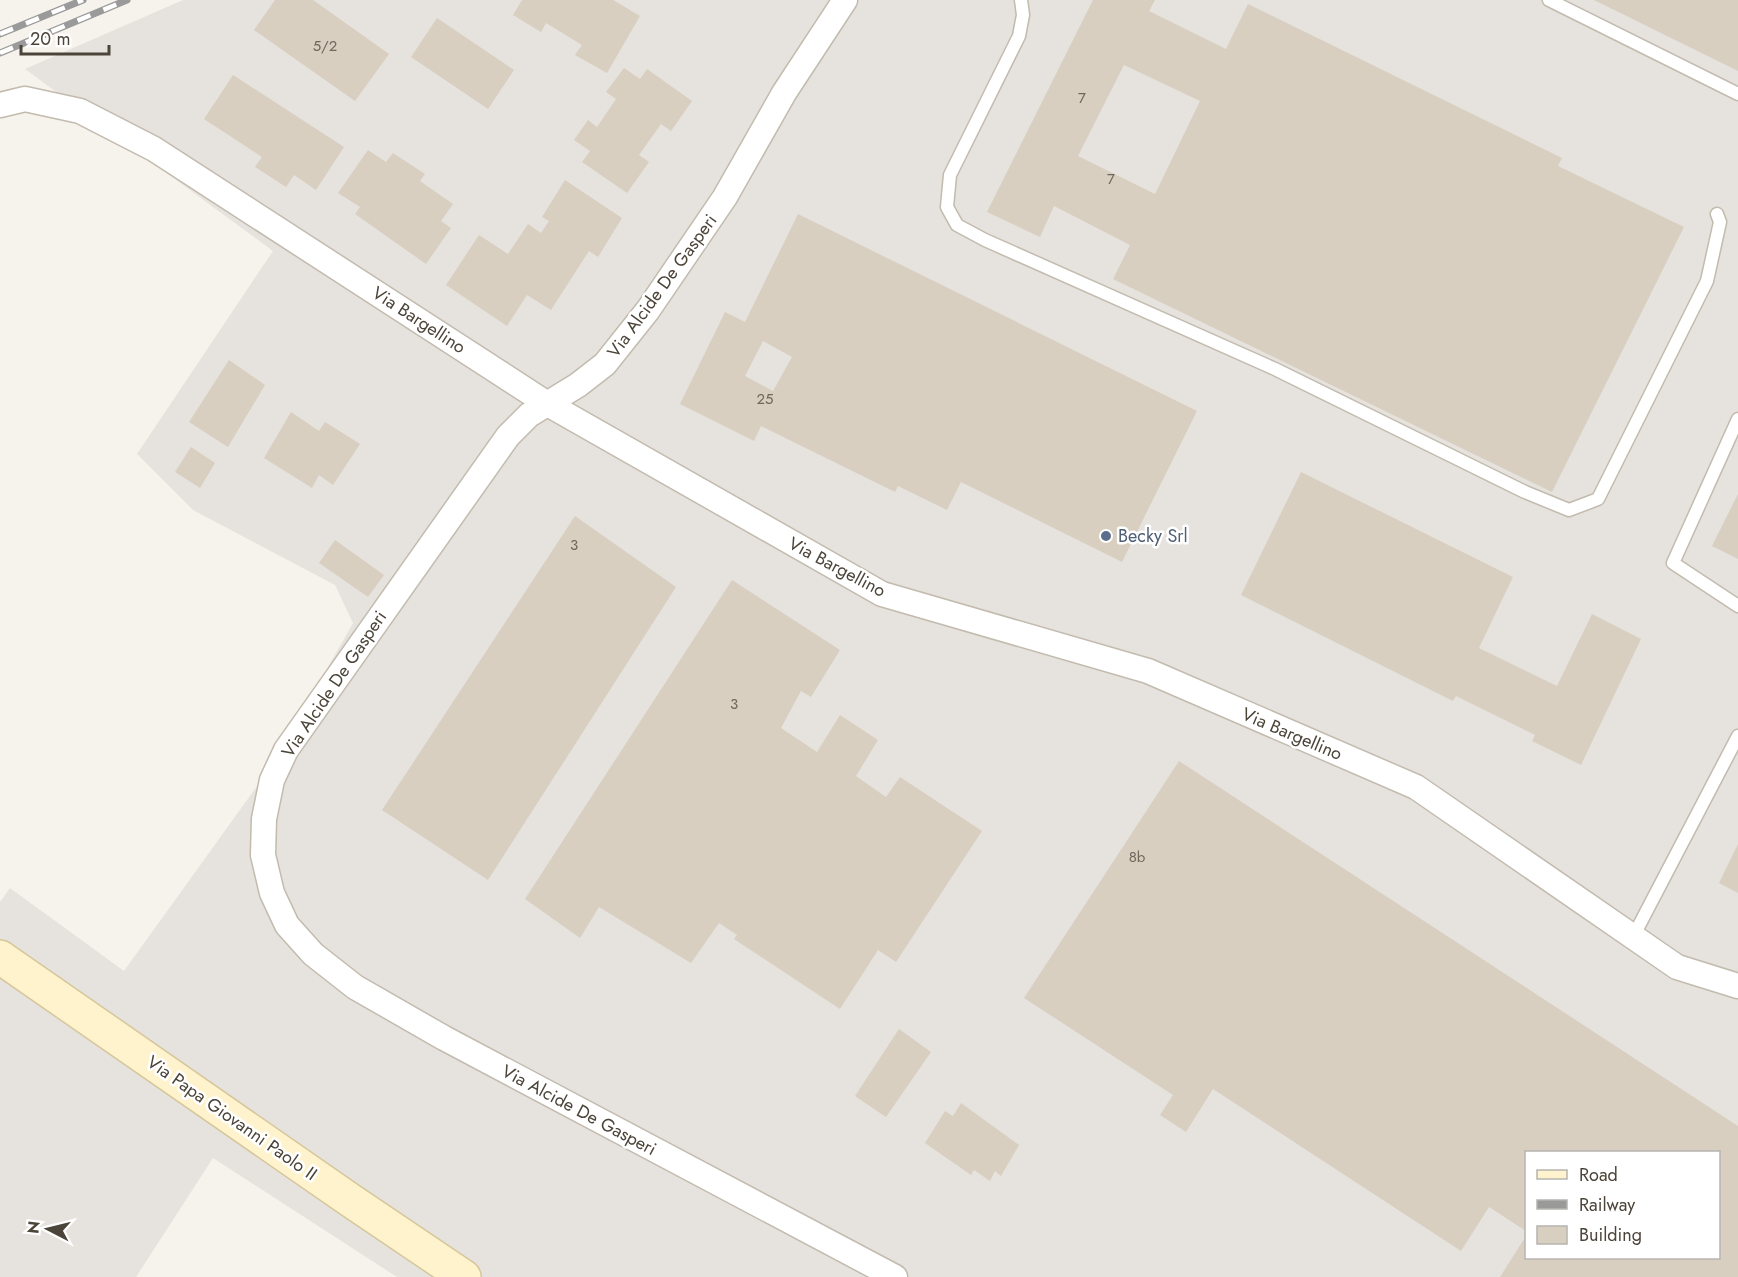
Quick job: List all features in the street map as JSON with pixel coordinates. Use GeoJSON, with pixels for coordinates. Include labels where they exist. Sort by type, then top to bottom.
{"type":"FeatureCollection","features":[{"type":"Feature","properties":{"kind":"main road","name":"Via Papa Giovanni Paolo II"},"geometry":{"type":"LineString","coordinates":[[0,957],[464,1277]]}},
{"type":"Feature","properties":{"kind":"street","name":"Via Alcide De Gasperi"},"geometry":{"type":"LineString","coordinates":[[845,0],[784,93],[724,197],[648,310],[606,364],[578,385],[529,415],[508,436],[286,750],[272,780],[264,819],[263,855],[272,892],[287,925],[313,954],[355,987],[444,1038],[895,1277]]}},
{"type":"Feature","properties":{"kind":"street","name":"Via Bargellino"},"geometry":{"type":"LineString","coordinates":[[0,105],[25,99],[80,111],[154,149],[546,403],[882,594],[1148,671],[1416,788],[1677,967],[1738,986]]}},
{"type":"Feature","properties":{"kind":"lane"},"geometry":{"type":"LineString","coordinates":[[1021,0],[1023,15],[1019,36],[951,175],[947,207],[957,225],[985,240],[1275,369],[1525,492],[1569,510],[1598,499],[1707,281],[1720,222],[1717,214]]}},
{"type":"Feature","properties":{"kind":"lane"},"geometry":{"type":"LineString","coordinates":[[1549,0],[1738,94]]}},
{"type":"Feature","properties":{"kind":"lane"},"geometry":{"type":"LineString","coordinates":[[1738,419],[1673,563],[1738,606]]}},
{"type":"Feature","properties":{"kind":"lane"},"geometry":{"type":"LineString","coordinates":[[1633,937],[1738,736]]}},
{"type":"Feature","properties":{"kind":"shaded area"},"geometry":{"type":"Polygon","coordinates":[[[183,0],[1738,0],[1738,1277],[397,1277],[213,1158],[136,1277],[0,1277],[0,902],[10,888],[124,971],[273,764],[353,623],[335,585],[193,510],[137,454],[273,251],[25,69],[183,0]]]}},
{"type":"Feature","properties":{"kind":"building"},"geometry":{"type":"Polygon","coordinates":[[[275,0],[313,0],[389,54],[355,101],[254,30],[275,0]]]}},
{"type":"Feature","properties":{"kind":"building"},"geometry":{"type":"Polygon","coordinates":[[[522,0],[613,0],[640,16],[607,73],[575,55],[582,45],[546,23],[541,32],[513,15],[522,0]]]}},
{"type":"Feature","properties":{"kind":"building"},"geometry":{"type":"Polygon","coordinates":[[[1093,0],[1155,0],[1149,11],[1226,49],[1248,4],[1562,158],[1558,166],[1684,227],[1552,492],[1113,279],[1130,245],[1054,206],[1040,237],[987,212],[1093,0]],[[1124,65],[1078,156],[1155,194],[1200,101],[1124,65]]]}},
{"type":"Feature","properties":{"kind":"building"},"geometry":{"type":"Polygon","coordinates":[[[1594,0],[1738,0],[1738,71],[1594,0]]]}},
{"type":"Feature","properties":{"kind":"building"},"geometry":{"type":"Polygon","coordinates":[[[437,18],[514,70],[488,109],[411,57],[437,18]]]}},
{"type":"Feature","properties":{"kind":"building"},"geometry":{"type":"Polygon","coordinates":[[[624,68],[640,79],[647,69],[692,101],[671,131],[661,124],[639,155],[649,162],[627,193],[582,162],[590,151],[574,140],[588,120],[597,127],[616,99],[606,92],[624,68]]]}},
{"type":"Feature","properties":{"kind":"building"},"geometry":{"type":"Polygon","coordinates":[[[233,75],[344,147],[316,190],[294,175],[286,187],[255,167],[262,157],[204,119],[233,75]]]}},
{"type":"Feature","properties":{"kind":"building"},"geometry":{"type":"Polygon","coordinates":[[[368,150],[386,162],[393,153],[425,174],[420,181],[453,204],[441,221],[451,228],[426,264],[355,214],[360,207],[338,193],[368,150]]]}},
{"type":"Feature","properties":{"kind":"building"},"geometry":{"type":"Polygon","coordinates":[[[565,180],[622,218],[598,257],[589,251],[551,310],[527,295],[507,326],[446,285],[479,235],[508,254],[528,224],[541,233],[549,221],[542,217],[565,180]]]}},
{"type":"Feature","properties":{"kind":"building"},"geometry":{"type":"Polygon","coordinates":[[[798,214],[1197,411],[1122,562],[961,482],[947,510],[898,486],[895,492],[761,426],[754,441],[680,404],[725,312],[745,322],[798,214]],[[763,341],[745,376],[773,391],[792,357],[763,341]]]}},
{"type":"Feature","properties":{"kind":"building"},"geometry":{"type":"Polygon","coordinates":[[[229,360],[265,385],[228,447],[189,422],[229,360]]]}},
{"type":"Feature","properties":{"kind":"building"},"geometry":{"type":"Polygon","coordinates":[[[291,412],[319,431],[325,422],[360,444],[333,485],[319,475],[312,488],[264,458],[291,412]]]}},
{"type":"Feature","properties":{"kind":"building"},"geometry":{"type":"Polygon","coordinates":[[[191,447],[215,463],[200,488],[175,472],[191,447]]]}},
{"type":"Feature","properties":{"kind":"building"},"geometry":{"type":"Polygon","coordinates":[[[1301,472],[1513,577],[1479,648],[1557,686],[1592,614],[1641,639],[1581,765],[1532,741],[1535,735],[1456,696],[1453,701],[1241,595],[1301,472]]]}},
{"type":"Feature","properties":{"kind":"building"},"geometry":{"type":"Polygon","coordinates":[[[1738,494],[1738,559],[1712,546],[1738,494]]]}},
{"type":"Feature","properties":{"kind":"building"},"geometry":{"type":"Polygon","coordinates":[[[575,516],[676,587],[488,880],[382,810],[575,516]]]}},
{"type":"Feature","properties":{"kind":"building"},"geometry":{"type":"Polygon","coordinates":[[[335,540],[384,575],[368,597],[319,563],[335,540]]]}},
{"type":"Feature","properties":{"kind":"building"},"geometry":{"type":"Polygon","coordinates":[[[732,580],[840,650],[811,697],[801,691],[781,728],[817,752],[840,715],[878,740],[856,776],[886,797],[900,777],[982,831],[896,962],[878,950],[840,1009],[734,939],[737,935],[719,923],[691,963],[599,907],[580,938],[525,899],[732,580]]]}},
{"type":"Feature","properties":{"kind":"building"},"geometry":{"type":"Polygon","coordinates":[[[1179,761],[1738,1126],[1738,1277],[1500,1277],[1525,1238],[1525,1259],[1720,1259],[1720,1151],[1525,1151],[1525,1230],[1489,1207],[1461,1251],[1213,1089],[1186,1132],[1160,1115],[1173,1095],[1024,998],[1179,761]]]}},
{"type":"Feature","properties":{"kind":"building"},"geometry":{"type":"Polygon","coordinates":[[[1738,844],[1738,893],[1719,883],[1738,844]]]}},
{"type":"Feature","properties":{"kind":"building"},"geometry":{"type":"Polygon","coordinates":[[[899,1029],[931,1052],[886,1117],[855,1096],[899,1029]]]}},
{"type":"Feature","properties":{"kind":"building"},"geometry":{"type":"Polygon","coordinates":[[[961,1103],[1019,1145],[1001,1176],[995,1171],[990,1181],[974,1170],[971,1175],[925,1143],[945,1111],[953,1116],[961,1103]]]}},
{"type":"Feature","properties":{"kind":"railway"},"geometry":{"type":"LineString","coordinates":[[0,34],[83,0]]}},
{"type":"Feature","properties":{"kind":"railway"},"geometry":{"type":"LineString","coordinates":[[0,53],[127,0]]}},
{"type":"Feature","properties":{"kind":"place","name":"Becky Srl"},"geometry":{"type":"Point","coordinates":[1106,536]}}]}
